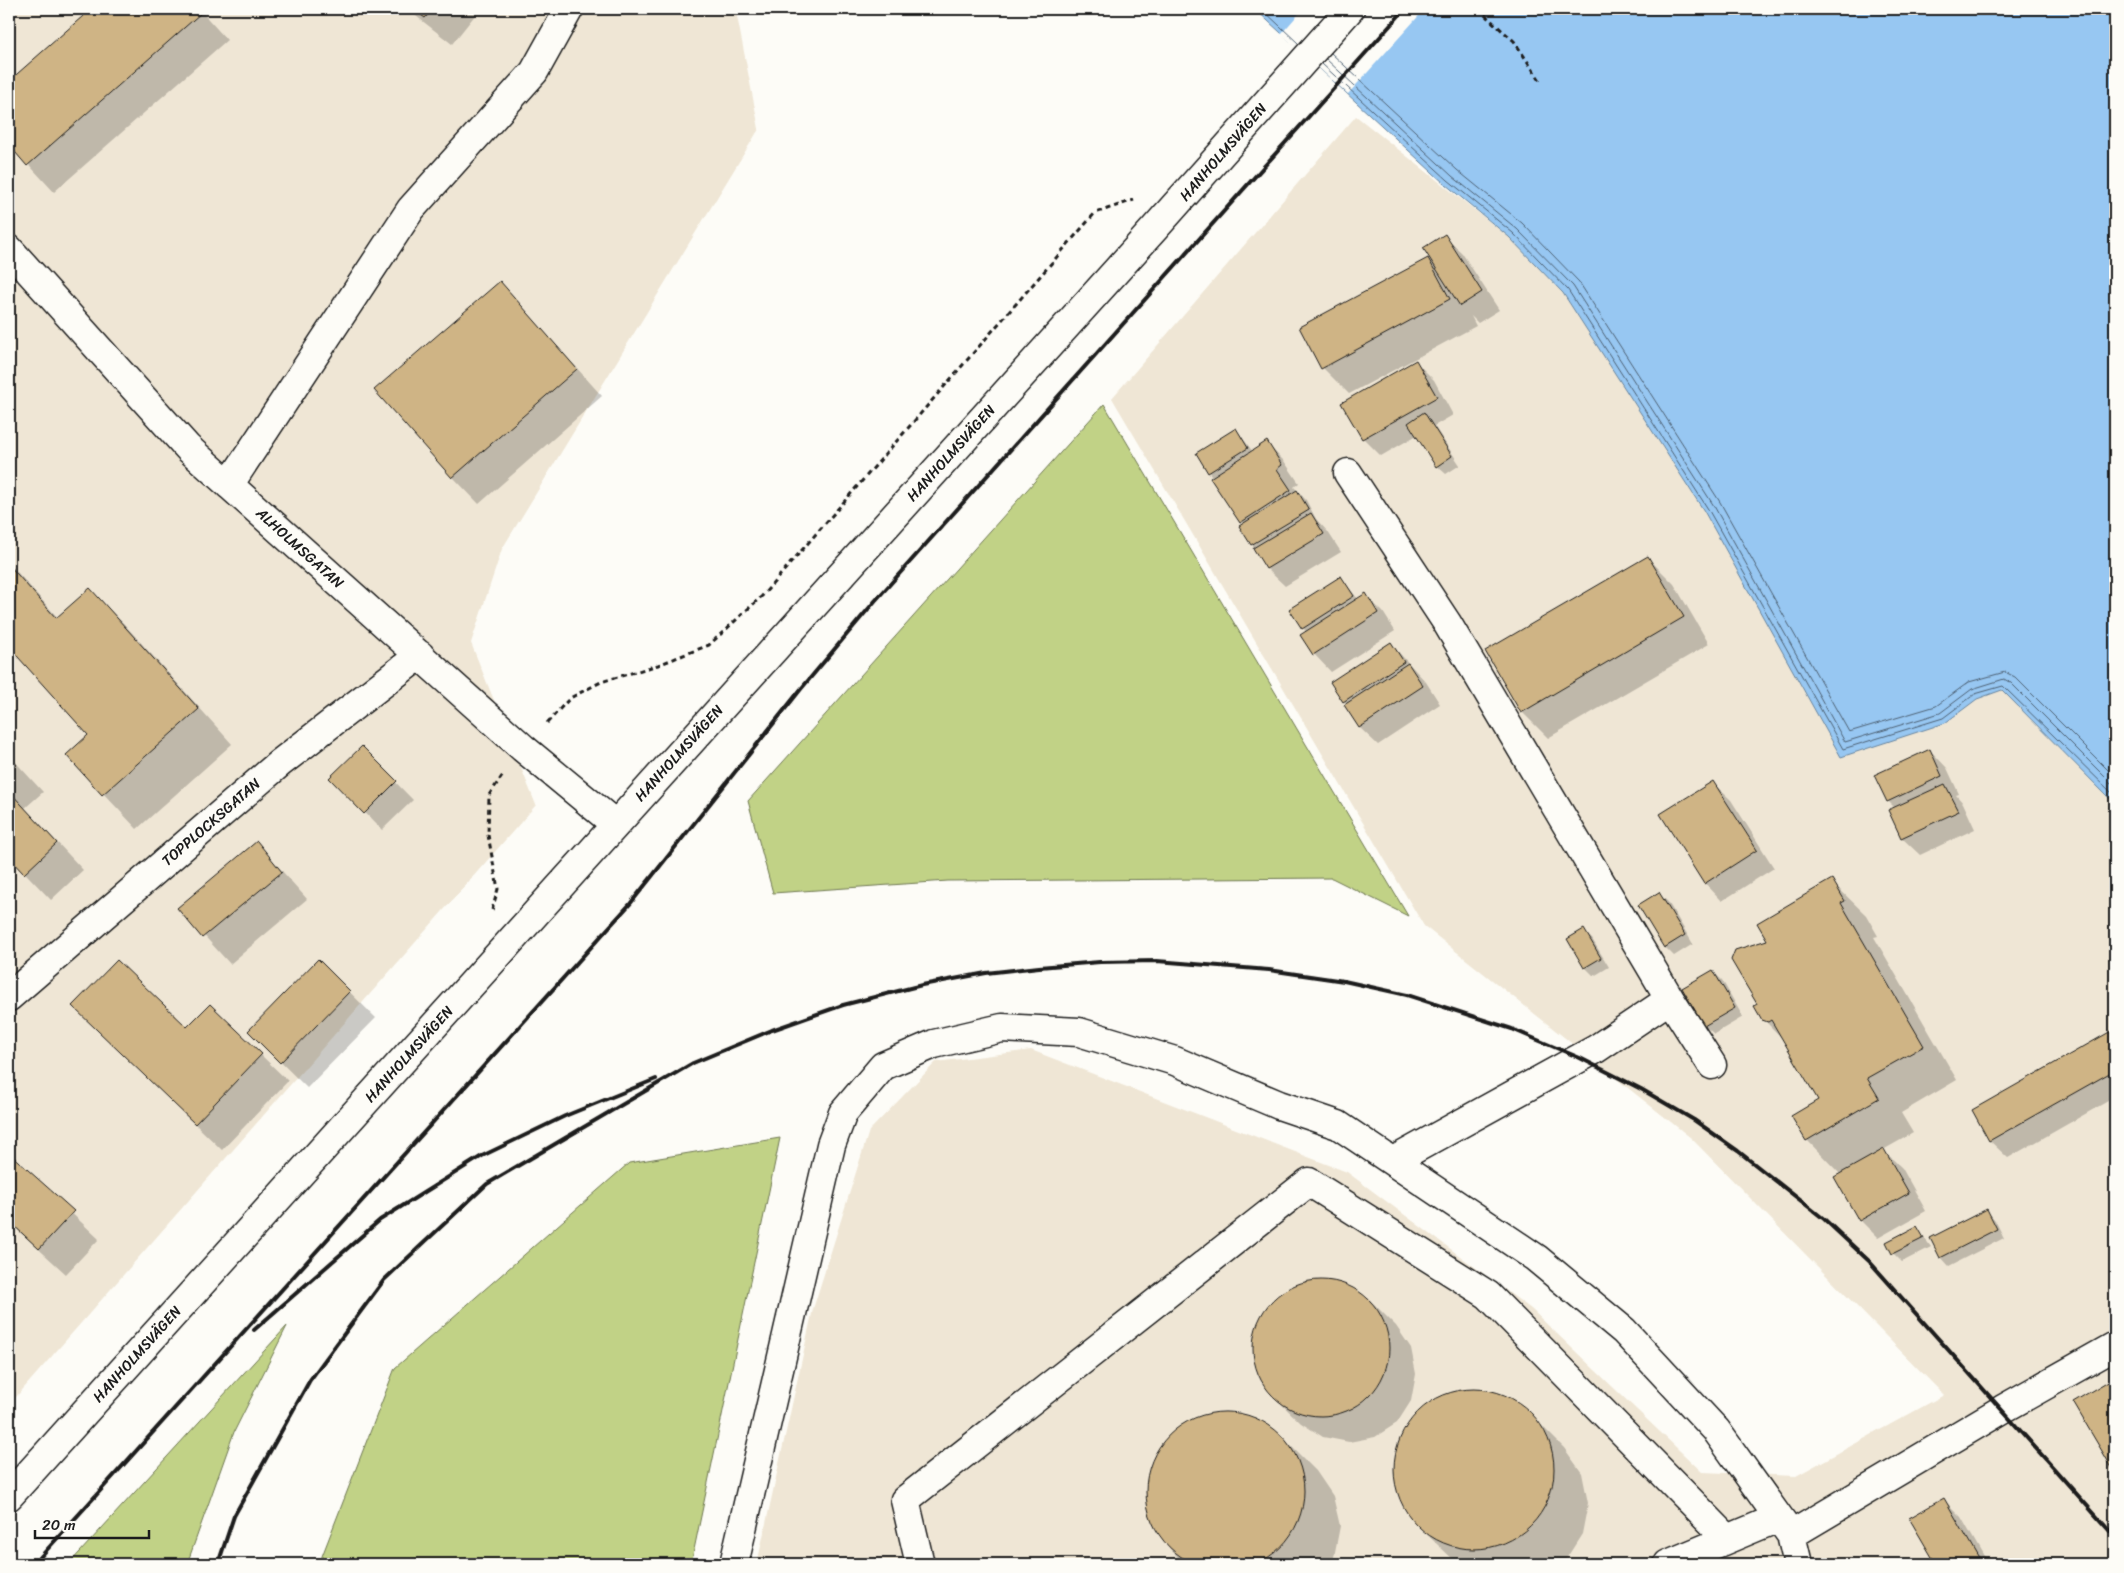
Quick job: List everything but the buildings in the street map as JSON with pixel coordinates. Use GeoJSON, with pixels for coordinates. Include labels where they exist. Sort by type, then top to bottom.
{"type":"FeatureCollection","features":[{"type":"Feature","properties":{"kind":"street"},"geometry":{"type":"LineString","coordinates":[[229,485],[411,209],[534,72],[569,9]]}},
{"type":"Feature","properties":{"kind":"street","name":"HANHOLMSVÄGEN"},"geometry":{"type":"LineString","coordinates":[[9,1496],[1155,228],[1306,56],[1350,9]]}},
{"type":"Feature","properties":{"kind":"street","name":"ALHOLMSGATAN"},"geometry":{"type":"LineString","coordinates":[[9,249],[188,448],[523,748],[615,824]]}},
{"type":"Feature","properties":{"kind":"street"},"geometry":{"type":"LineString","coordinates":[[1348,473],[1447,623],[1670,999],[1712,1065]]}},
{"type":"Feature","properties":{"kind":"street","name":"TOPPLOCKSGATAN"},"geometry":{"type":"LineString","coordinates":[[9,997],[280,762],[420,655]]}},
{"type":"Feature","properties":{"kind":"street"},"geometry":{"type":"LineString","coordinates":[[1393,1161],[1596,1049],[1670,999]]}},
{"type":"Feature","properties":{"kind":"street"},"geometry":{"type":"LineString","coordinates":[[734,1564],[831,1145],[843,1113],[883,1066],[934,1044],[1002,1028],[1080,1032],[1175,1061],[1279,1105],[1338,1125],[1393,1161],[1536,1258],[1624,1331],[1716,1430],[1784,1527],[1798,1564]]}},
{"type":"Feature","properties":{"kind":"street"},"geometry":{"type":"LineString","coordinates":[[920,1564],[905,1500],[1309,1182],[1488,1295],[1728,1540]]}},
{"type":"Feature","properties":{"kind":"street"},"geometry":{"type":"LineString","coordinates":[[1668,1564],[1728,1540],[1784,1527],[2003,1409],[2115,1346]]}},
{"type":"Feature","properties":{"kind":"path"},"geometry":{"type":"LineString","coordinates":[[1478,9],[1514,41],[1541,82]]}},
{"type":"Feature","properties":{"kind":"path"},"geometry":{"type":"LineString","coordinates":[[491,912],[498,889],[488,835],[489,795],[523,748],[570,698],[601,682],[709,645],[762,596],[1095,213],[1137,198]]}},
{"type":"Feature","properties":{"kind":"shaded area"},"geometry":{"type":"Polygon","coordinates":[[[9,9],[739,9],[737,16],[759,129],[502,549],[471,643],[536,805],[9,1405],[9,9]]]}},
{"type":"Feature","properties":{"kind":"shaded area"},"geometry":{"type":"Polygon","coordinates":[[[1356,116],[1509,237],[1563,293],[1704,511],[1841,757],[1945,723],[1977,699],[2002,690],[2115,804],[2115,1564],[757,1564],[813,1309],[869,1131],[936,1062],[1031,1050],[1347,1172],[1531,1309],[1702,1472],[1796,1476],[1944,1395],[1691,1138],[1424,926],[1112,398],[1356,116]]]}},
{"type":"Feature","properties":{"kind":"green space"},"geometry":{"type":"Polygon","coordinates":[[[1104,404],[1408,916],[1332,878],[948,881],[773,893],[748,801],[1104,404]]]}},
{"type":"Feature","properties":{"kind":"green space"},"geometry":{"type":"Polygon","coordinates":[[[780,1138],[691,1564],[319,1564],[395,1368],[629,1163],[780,1138]]]}},
{"type":"Feature","properties":{"kind":"green space"},"geometry":{"type":"Polygon","coordinates":[[[287,1326],[234,1432],[187,1564],[69,1564],[287,1326]]]}},
{"type":"Feature","properties":{"kind":"water"},"geometry":{"type":"Polygon","coordinates":[[[1255,9],[2115,9],[2115,804],[2002,690],[1977,699],[1945,723],[1841,757],[1704,511],[1563,293],[1509,237],[1445,184],[1255,9]]]}},
{"type":"Feature","properties":{"kind":"pier"},"geometry":{"type":"Polygon","coordinates":[[[1303,9],[1425,9],[1348,94],[1281,34],[1303,9]]]}},
{"type":"Feature","properties":{"kind":"railway"},"geometry":{"type":"LineString","coordinates":[[34,1564],[630,904],[801,689],[875,601],[1405,9]]}},
{"type":"Feature","properties":{"kind":"railway"},"geometry":{"type":"LineString","coordinates":[[218,1564],[234,1516],[310,1380],[384,1280],[487,1184],[693,1063],[772,1030],[843,1005],[922,985],[986,973],[1100,962],[1157,961],[1269,970],[1344,981],[1407,995],[1512,1029],[1580,1058],[1641,1089],[1694,1120],[1738,1151],[1824,1219],[1869,1261],[2115,1537]]}},
{"type":"Feature","properties":{"kind":"railway"},"geometry":{"type":"LineString","coordinates":[[254,1330],[380,1220],[482,1156],[565,1116],[656,1079]]}}]}
